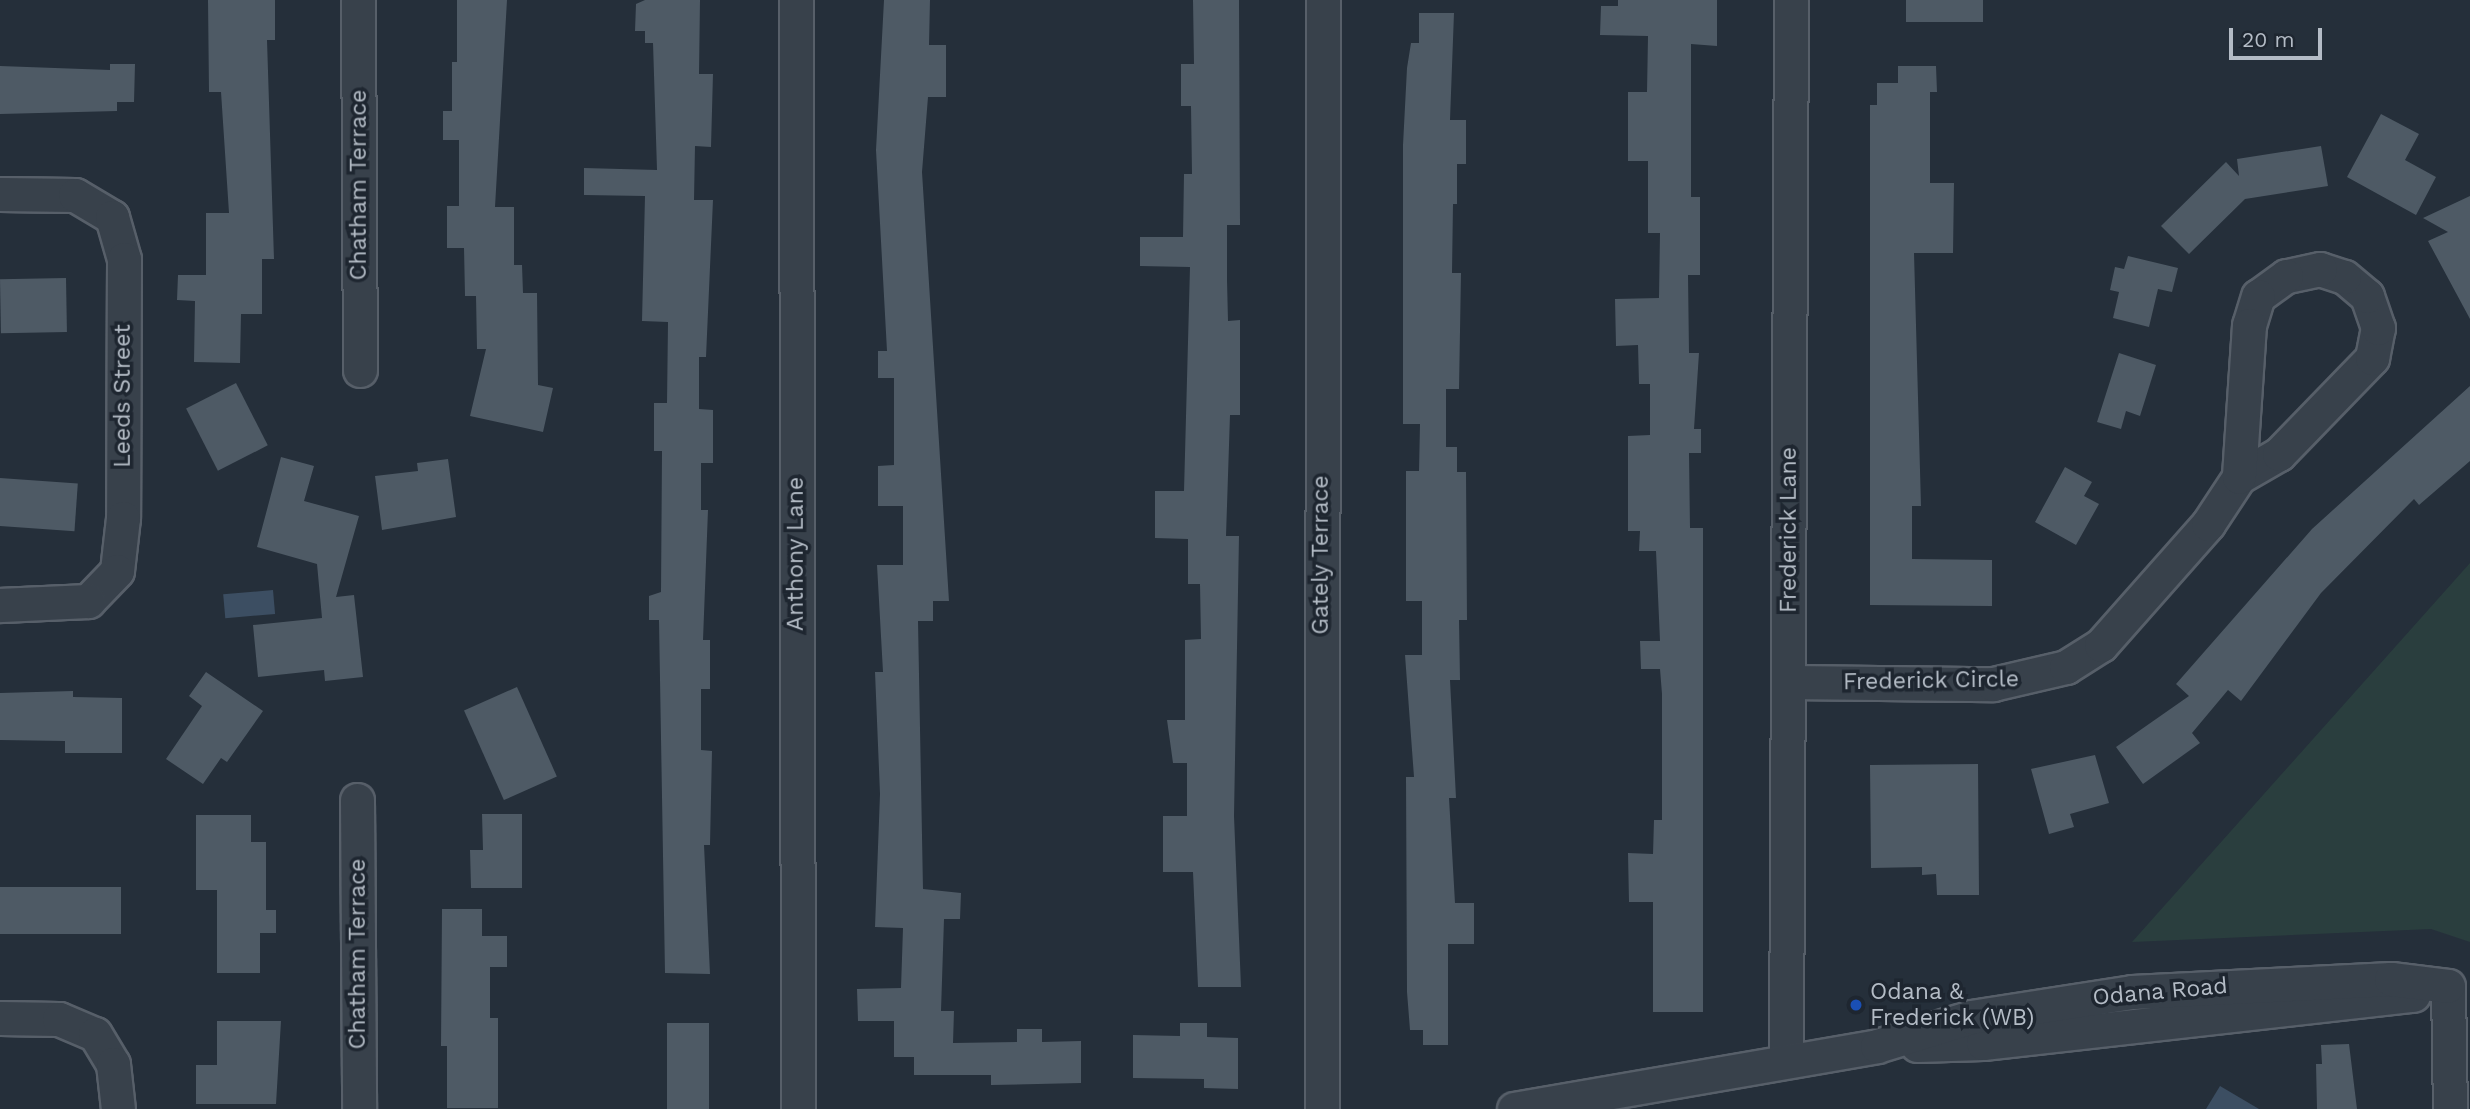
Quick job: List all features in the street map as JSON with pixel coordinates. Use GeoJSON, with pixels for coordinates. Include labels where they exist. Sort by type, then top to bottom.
{"type":"FeatureCollection","features":[{"type":"Feature","properties":{"kind":"street","name":"Chatham Terrace"},"geometry":{"type":"LineString","coordinates":[[358,0],[360,370]]}},
{"type":"Feature","properties":{"kind":"street","name":"Anthony Lane"},"geometry":{"type":"LineString","coordinates":[[796,0],[798,1109]]}},
{"type":"Feature","properties":{"kind":"street","name":"Gately Terrace"},"geometry":{"type":"LineString","coordinates":[[1322,1109],[1323,0]]}},
{"type":"Feature","properties":{"kind":"street","name":"Frederick Lane"},"geometry":{"type":"LineString","coordinates":[[1786,1061],[1791,0]]}},
{"type":"Feature","properties":{"kind":"street","name":"Leeds Street"},"geometry":{"type":"LineString","coordinates":[[0,194],[75,195],[112,217],[124,259],[123,518],[117,570],[88,601],[0,605]]}},
{"type":"Feature","properties":{"kind":"street","name":"Frederick Circle"},"geometry":{"type":"LineString","coordinates":[[1788,682],[1993,684],[2066,667],[2101,645],[2132,613],[2239,477],[2279,454],[2372,358],[2378,328],[2367,296],[2344,277],[2320,269],[2287,276],[2258,296],[2249,325],[2239,477]]}},
{"type":"Feature","properties":{"kind":"street","name":"Chatham Terrace"},"geometry":{"type":"LineString","coordinates":[[357,800],[359,1109]]}},
{"type":"Feature","properties":{"kind":"street","name":"Odana Road"},"geometry":{"type":"LineString","coordinates":[[1514,1109],[1877,1046],[1983,1043],[2171,1024],[2392,1000],[2459,985]]}},
{"type":"Feature","properties":{"kind":"street"},"geometry":{"type":"LineString","coordinates":[[2450,1109],[2459,985]]}},
{"type":"Feature","properties":{"kind":"street"},"geometry":{"type":"LineString","coordinates":[[0,1018],[59,1019],[95,1034],[113,1064],[118,1109]]}},
{"type":"Feature","properties":{"kind":"green space"},"geometry":{"type":"Polygon","coordinates":[[[2470,563],[2470,942],[2431,929],[2132,942],[2470,563]]]}},
{"type":"Feature","properties":{"kind":"water"},"geometry":{"type":"Polygon","coordinates":[[[273,590],[275,614],[225,618],[223,594],[273,590]]]}},
{"type":"Feature","properties":{"kind":"water"},"geometry":{"type":"Polygon","coordinates":[[[2220,1086],[2259,1109],[2206,1109],[2220,1086]]]}},
{"type":"Feature","properties":{"kind":"building"},"geometry":{"type":"Polygon","coordinates":[[[208,0],[275,0],[275,40],[267,40],[274,259],[262,259],[262,314],[241,314],[240,363],[194,362],[195,301],[177,300],[178,275],[206,275],[206,213],[229,213],[221,92],[209,92],[208,0]]]}},
{"type":"Feature","properties":{"kind":"building"},"geometry":{"type":"Polygon","coordinates":[[[457,0],[507,0],[495,207],[514,207],[514,265],[522,265],[523,293],[537,293],[538,385],[553,388],[543,432],[470,416],[486,349],[477,349],[476,296],[465,296],[464,248],[447,248],[447,206],[459,206],[459,140],[443,140],[443,111],[452,111],[452,62],[457,62],[457,0]]]}},
{"type":"Feature","properties":{"kind":"building"},"geometry":{"type":"Polygon","coordinates":[[[645,0],[700,0],[699,74],[713,74],[711,147],[695,146],[694,200],[713,200],[706,357],[699,357],[699,409],[713,410],[713,463],[701,463],[701,510],[708,510],[703,640],[710,640],[710,689],[701,689],[701,750],[712,751],[710,845],[704,845],[710,974],[665,973],[659,620],[649,620],[649,596],[661,592],[662,451],[654,451],[654,403],[667,403],[668,322],[642,321],[645,196],[584,195],[584,168],[657,170],[653,43],[645,43],[645,31],[635,31],[636,4],[645,0]]]}},
{"type":"Feature","properties":{"kind":"building"},"geometry":{"type":"Polygon","coordinates":[[[884,0],[930,0],[929,45],[946,45],[946,97],[928,97],[922,172],[949,601],[933,601],[933,621],[918,621],[923,889],[961,893],[960,919],[944,919],[941,1011],[954,1011],[953,1043],[1017,1042],[1017,1029],[1042,1029],[1042,1042],[1081,1041],[1081,1083],[991,1085],[991,1075],[914,1075],[914,1057],[894,1057],[894,1021],[858,1021],[857,989],[901,988],[903,928],[875,927],[880,794],[875,672],[883,672],[877,565],[903,565],[903,506],[878,506],[878,466],[894,465],[894,378],[878,378],[878,351],[887,351],[876,150],[884,0]]]}},
{"type":"Feature","properties":{"kind":"building"},"geometry":{"type":"Polygon","coordinates":[[[1193,0],[1239,0],[1240,225],[1227,225],[1227,280],[1228,321],[1240,320],[1240,415],[1230,415],[1226,536],[1239,536],[1234,816],[1241,987],[1198,987],[1193,872],[1163,872],[1163,816],[1187,816],[1187,763],[1173,763],[1167,720],[1185,720],[1185,640],[1201,639],[1200,584],[1188,584],[1188,539],[1155,538],[1155,491],[1184,491],[1190,267],[1140,266],[1140,237],[1183,237],[1184,174],[1192,174],[1191,106],[1181,106],[1181,64],[1194,64],[1193,0]]]}},
{"type":"Feature","properties":{"kind":"building"},"geometry":{"type":"Polygon","coordinates":[[[1618,0],[1717,0],[1717,46],[1691,44],[1691,197],[1700,197],[1700,275],[1688,275],[1689,353],[1699,353],[1694,429],[1701,429],[1701,453],[1689,453],[1690,528],[1703,528],[1703,1012],[1653,1012],[1653,902],[1629,902],[1628,853],[1653,854],[1654,820],[1662,820],[1662,694],[1660,669],[1641,669],[1640,641],[1660,641],[1656,551],[1639,551],[1640,531],[1628,531],[1628,436],[1650,435],[1650,384],[1639,384],[1638,345],[1616,346],[1615,299],[1659,298],[1660,233],[1648,233],[1648,161],[1628,161],[1628,92],[1647,92],[1648,36],[1600,35],[1601,6],[1618,6],[1618,0]]]}},
{"type":"Feature","properties":{"kind":"building"},"geometry":{"type":"Polygon","coordinates":[[[1906,0],[1983,0],[1983,22],[1906,22],[1906,0]]]}},
{"type":"Feature","properties":{"kind":"building"},"geometry":{"type":"Polygon","coordinates":[[[1419,13],[1454,13],[1450,120],[1466,120],[1466,164],[1457,164],[1457,204],[1453,204],[1452,273],[1461,273],[1459,389],[1446,389],[1446,447],[1457,447],[1457,472],[1466,472],[1467,620],[1459,620],[1460,680],[1450,680],[1456,798],[1449,798],[1455,903],[1474,903],[1474,944],[1448,944],[1448,1045],[1423,1045],[1423,1030],[1410,1030],[1407,992],[1406,777],[1414,777],[1405,655],[1422,655],[1422,601],[1406,601],[1406,471],[1419,471],[1420,424],[1403,424],[1403,145],[1407,68],[1411,43],[1419,43],[1419,13]]]}},
{"type":"Feature","properties":{"kind":"building"},"geometry":{"type":"Polygon","coordinates":[[[110,64],[135,64],[134,102],[117,102],[117,111],[0,114],[0,66],[110,70],[110,64]]]}},
{"type":"Feature","properties":{"kind":"building"},"geometry":{"type":"Polygon","coordinates":[[[1898,66],[1936,66],[1937,92],[1930,92],[1930,183],[1954,183],[1953,253],[1914,253],[1921,506],[1912,506],[1912,559],[1992,560],[1992,606],[1870,605],[1870,105],[1877,105],[1877,83],[1898,83],[1898,66]]]}},
{"type":"Feature","properties":{"kind":"building"},"geometry":{"type":"Polygon","coordinates":[[[2381,114],[2419,134],[2405,160],[2436,177],[2416,215],[2347,177],[2381,114]]]}},
{"type":"Feature","properties":{"kind":"building"},"geometry":{"type":"Polygon","coordinates":[[[2321,146],[2328,186],[2245,199],[2189,254],[2161,226],[2226,162],[2239,176],[2237,159],[2321,146]]]}},
{"type":"Feature","properties":{"kind":"building"},"geometry":{"type":"Polygon","coordinates":[[[2470,196],[2470,319],[2428,241],[2448,232],[2423,218],[2470,196]]]}},
{"type":"Feature","properties":{"kind":"building"},"geometry":{"type":"Polygon","coordinates":[[[2128,256],[2178,268],[2172,292],[2158,289],[2149,327],[2113,318],[2119,292],[2110,290],[2115,267],[2124,269],[2128,256]]]}},
{"type":"Feature","properties":{"kind":"building"},"geometry":{"type":"Polygon","coordinates":[[[66,278],[67,332],[1,333],[0,279],[66,278]]]}},
{"type":"Feature","properties":{"kind":"building"},"geometry":{"type":"Polygon","coordinates":[[[2119,353],[2156,365],[2140,416],[2126,411],[2121,429],[2097,422],[2119,353]]]}},
{"type":"Feature","properties":{"kind":"building"},"geometry":{"type":"Polygon","coordinates":[[[236,383],[268,445],[218,471],[186,408],[236,383]]]}},
{"type":"Feature","properties":{"kind":"building"},"geometry":{"type":"Polygon","coordinates":[[[2470,386],[2470,461],[2419,505],[2414,499],[2321,593],[2241,701],[2228,690],[2192,733],[2200,743],[2143,784],[2116,747],[2189,696],[2176,684],[2312,529],[2470,386]]]}},
{"type":"Feature","properties":{"kind":"building"},"geometry":{"type":"Polygon","coordinates":[[[281,457],[314,466],[304,501],[359,516],[336,597],[354,595],[363,677],[325,681],[324,670],[258,677],[253,625],[322,618],[317,564],[257,547],[281,457]]]}},
{"type":"Feature","properties":{"kind":"building"},"geometry":{"type":"Polygon","coordinates":[[[448,459],[456,517],[382,530],[375,476],[418,471],[417,463],[448,459]]]}},
{"type":"Feature","properties":{"kind":"building"},"geometry":{"type":"Polygon","coordinates":[[[2065,467],[2092,482],[2084,496],[2099,504],[2076,545],[2035,522],[2065,467]]]}},
{"type":"Feature","properties":{"kind":"building"},"geometry":{"type":"Polygon","coordinates":[[[0,478],[78,483],[74,531],[0,526],[0,478]]]}},
{"type":"Feature","properties":{"kind":"building"},"geometry":{"type":"Polygon","coordinates":[[[206,672],[263,711],[227,762],[221,758],[203,784],[166,759],[202,706],[189,696],[206,672]]]}},
{"type":"Feature","properties":{"kind":"building"},"geometry":{"type":"Polygon","coordinates":[[[517,687],[557,777],[504,800],[464,711],[517,687]]]}},
{"type":"Feature","properties":{"kind":"building"},"geometry":{"type":"Polygon","coordinates":[[[73,691],[73,697],[122,698],[122,753],[65,753],[65,741],[0,740],[0,693],[73,691]]]}},
{"type":"Feature","properties":{"kind":"building"},"geometry":{"type":"Polygon","coordinates":[[[2095,755],[2109,803],[2070,814],[2074,827],[2049,834],[2031,769],[2095,755]]]}},
{"type":"Feature","properties":{"kind":"building"},"geometry":{"type":"Polygon","coordinates":[[[1978,764],[1979,895],[1937,895],[1936,874],[1922,875],[1922,867],[1871,868],[1870,765],[1978,764]]]}},
{"type":"Feature","properties":{"kind":"building"},"geometry":{"type":"Polygon","coordinates":[[[482,814],[522,814],[522,888],[471,888],[470,850],[483,850],[482,814]]]}},
{"type":"Feature","properties":{"kind":"building"},"geometry":{"type":"Polygon","coordinates":[[[196,815],[251,815],[251,842],[266,842],[266,910],[276,910],[276,933],[260,933],[260,973],[217,973],[217,890],[196,890],[196,815]]]}},
{"type":"Feature","properties":{"kind":"building"},"geometry":{"type":"Polygon","coordinates":[[[0,887],[121,887],[121,934],[0,934],[0,887]]]}},
{"type":"Feature","properties":{"kind":"building"},"geometry":{"type":"Polygon","coordinates":[[[442,909],[482,909],[482,936],[507,936],[507,967],[490,967],[490,1018],[498,1018],[498,1108],[447,1108],[447,1046],[441,1046],[442,909]]]}},
{"type":"Feature","properties":{"kind":"building"},"geometry":{"type":"Polygon","coordinates":[[[217,1021],[281,1021],[276,1104],[196,1104],[196,1065],[217,1065],[217,1021]]]}},
{"type":"Feature","properties":{"kind":"building"},"geometry":{"type":"Polygon","coordinates":[[[667,1023],[709,1023],[709,1109],[667,1109],[667,1023]]]}},
{"type":"Feature","properties":{"kind":"building"},"geometry":{"type":"Polygon","coordinates":[[[1180,1023],[1207,1023],[1207,1037],[1238,1038],[1238,1089],[1204,1088],[1204,1079],[1133,1078],[1133,1035],[1180,1036],[1180,1023]]]}},
{"type":"Feature","properties":{"kind":"building"},"geometry":{"type":"Polygon","coordinates":[[[2349,1044],[2357,1109],[2317,1109],[2316,1064],[2322,1064],[2321,1045],[2349,1044]]]}},
{"type":"Feature","properties":{"kind":"place","name":"Odana & Frederick (WB)"},"geometry":{"type":"Point","coordinates":[1856,1005]}}]}
